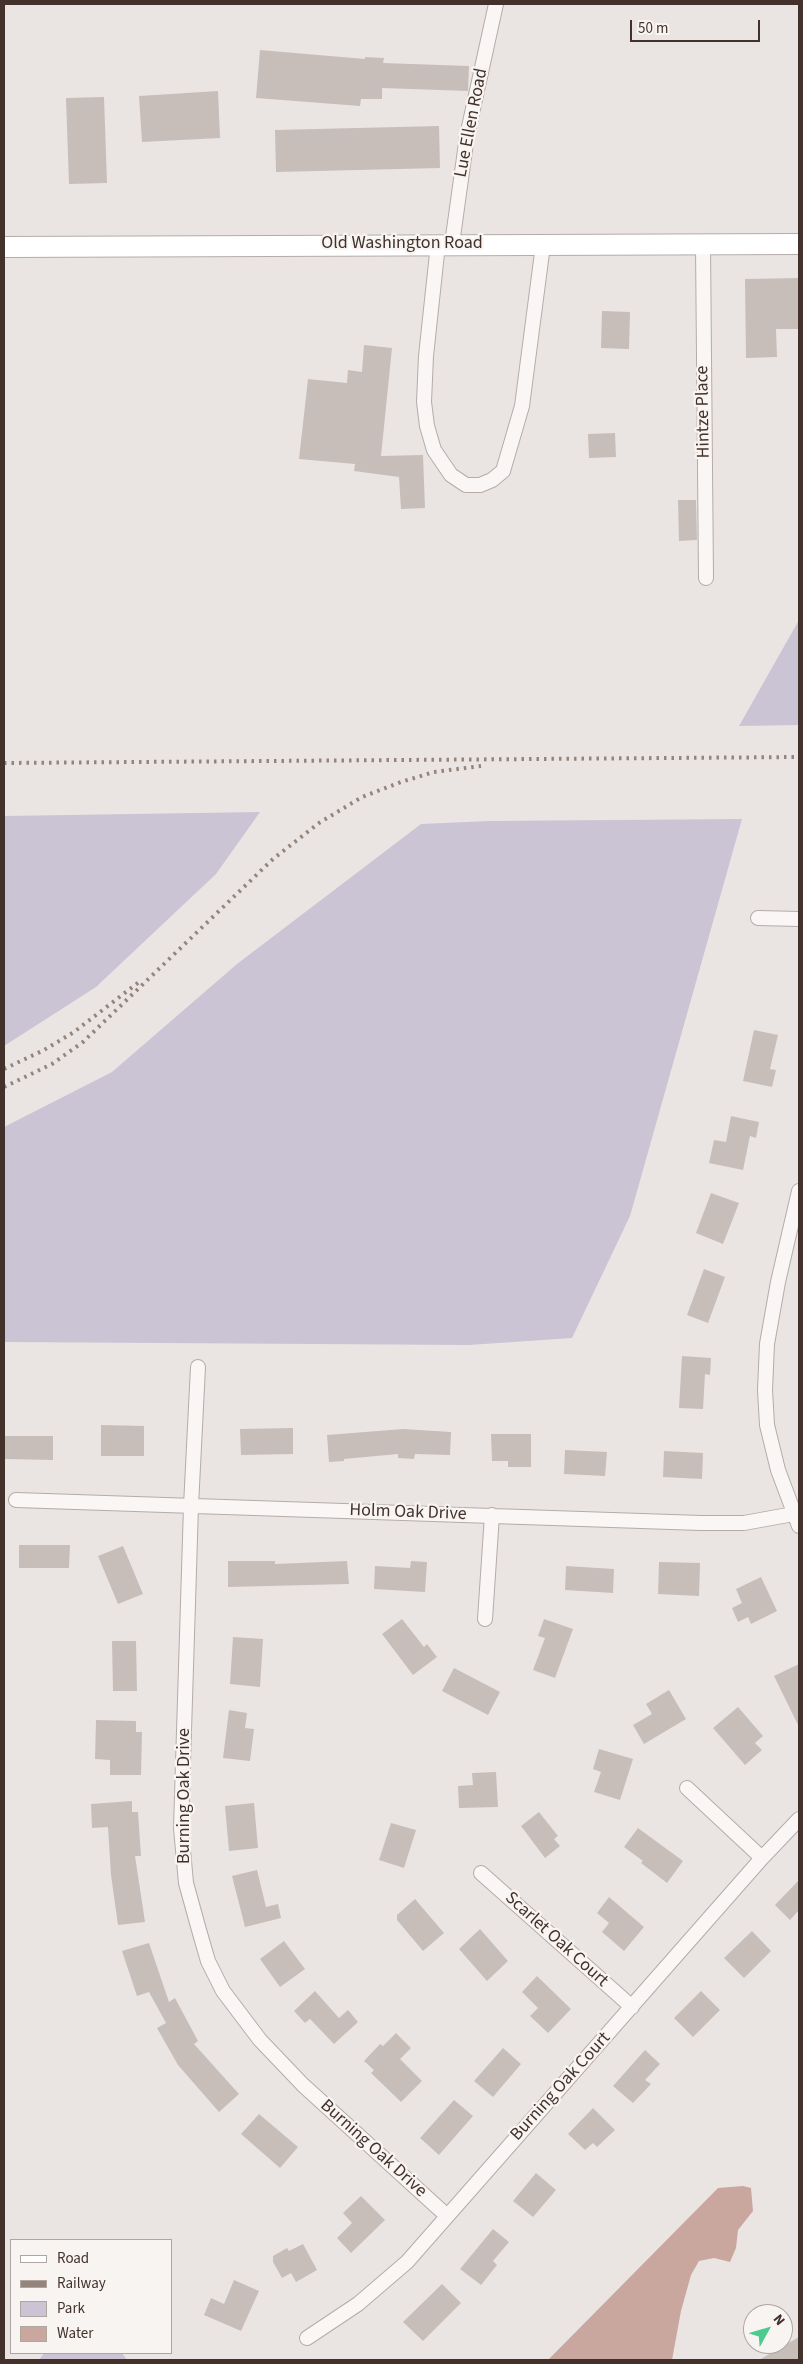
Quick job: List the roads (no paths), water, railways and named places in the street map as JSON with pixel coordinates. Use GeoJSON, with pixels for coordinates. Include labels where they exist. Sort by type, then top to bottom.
{"type":"FeatureCollection","features":[{"type":"Feature","properties":{"kind":"main road","name":"Old Washington Road"},"geometry":{"type":"LineString","coordinates":[[4,247],[445,244],[702,246],[799,244]]}},
{"type":"Feature","properties":{"kind":"street","name":"Lue Ellen Road"},"geometry":{"type":"LineString","coordinates":[[496,4],[445,244],[426,356],[424,402],[427,426],[434,450],[451,475],[466,485],[480,485],[492,480],[503,471],[509,455],[522,406],[542,244]]}},
{"type":"Feature","properties":{"kind":"street","name":"Hintze Place"},"geometry":{"type":"LineString","coordinates":[[702,246],[706,578]]}},
{"type":"Feature","properties":{"kind":"street"},"geometry":{"type":"LineString","coordinates":[[758,918],[799,919]]}},
{"type":"Feature","properties":{"kind":"street"},"geometry":{"type":"LineString","coordinates":[[798,1518],[778,1470],[768,1425],[765,1390],[767,1344],[778,1282],[799,1191]]}},
{"type":"Feature","properties":{"kind":"street","name":"Burning Oak Drive"},"geometry":{"type":"LineString","coordinates":[[198,1367],[191,1506],[181,1828],[186,1883],[208,1961],[228,1998],[260,2040],[303,2084],[446,2215]]}},
{"type":"Feature","properties":{"kind":"street","name":"Holm Oak Drive"},"geometry":{"type":"LineString","coordinates":[[16,1500],[736,1523],[798,1518]]}},
{"type":"Feature","properties":{"kind":"street"},"geometry":{"type":"LineString","coordinates":[[485,1619],[492,1515]]}},
{"type":"Feature","properties":{"kind":"street"},"geometry":{"type":"LineString","coordinates":[[687,1788],[762,1858]]}},
{"type":"Feature","properties":{"kind":"street","name":"Burning Oak Court"},"geometry":{"type":"LineString","coordinates":[[307,2338],[333,2322],[407,2262],[446,2215],[762,1858],[799,1819]]}},
{"type":"Feature","properties":{"kind":"street","name":"Scarlet Oak Court"},"geometry":{"type":"LineString","coordinates":[[481,1873],[632,2007]]}},
{"type":"Feature","properties":{"kind":"water"},"geometry":{"type":"Polygon","coordinates":[[[743,2186],[751,2188],[753,2211],[738,2230],[736,2248],[730,2262],[714,2258],[699,2261],[691,2275],[681,2311],[672,2360],[548,2360],[718,2188],[743,2186]]]}},
{"type":"Feature","properties":{"kind":"railway"},"geometry":{"type":"LineString","coordinates":[[4,763],[799,757]]}},
{"type":"Feature","properties":{"kind":"railway"},"geometry":{"type":"LineString","coordinates":[[4,1087],[52,1064],[83,1042],[273,859],[319,823],[362,797],[401,782],[434,772],[481,766]]}},
{"type":"Feature","properties":{"kind":"railway"},"geometry":{"type":"LineString","coordinates":[[4,1069],[44,1050],[74,1032],[139,982]]}}]}
